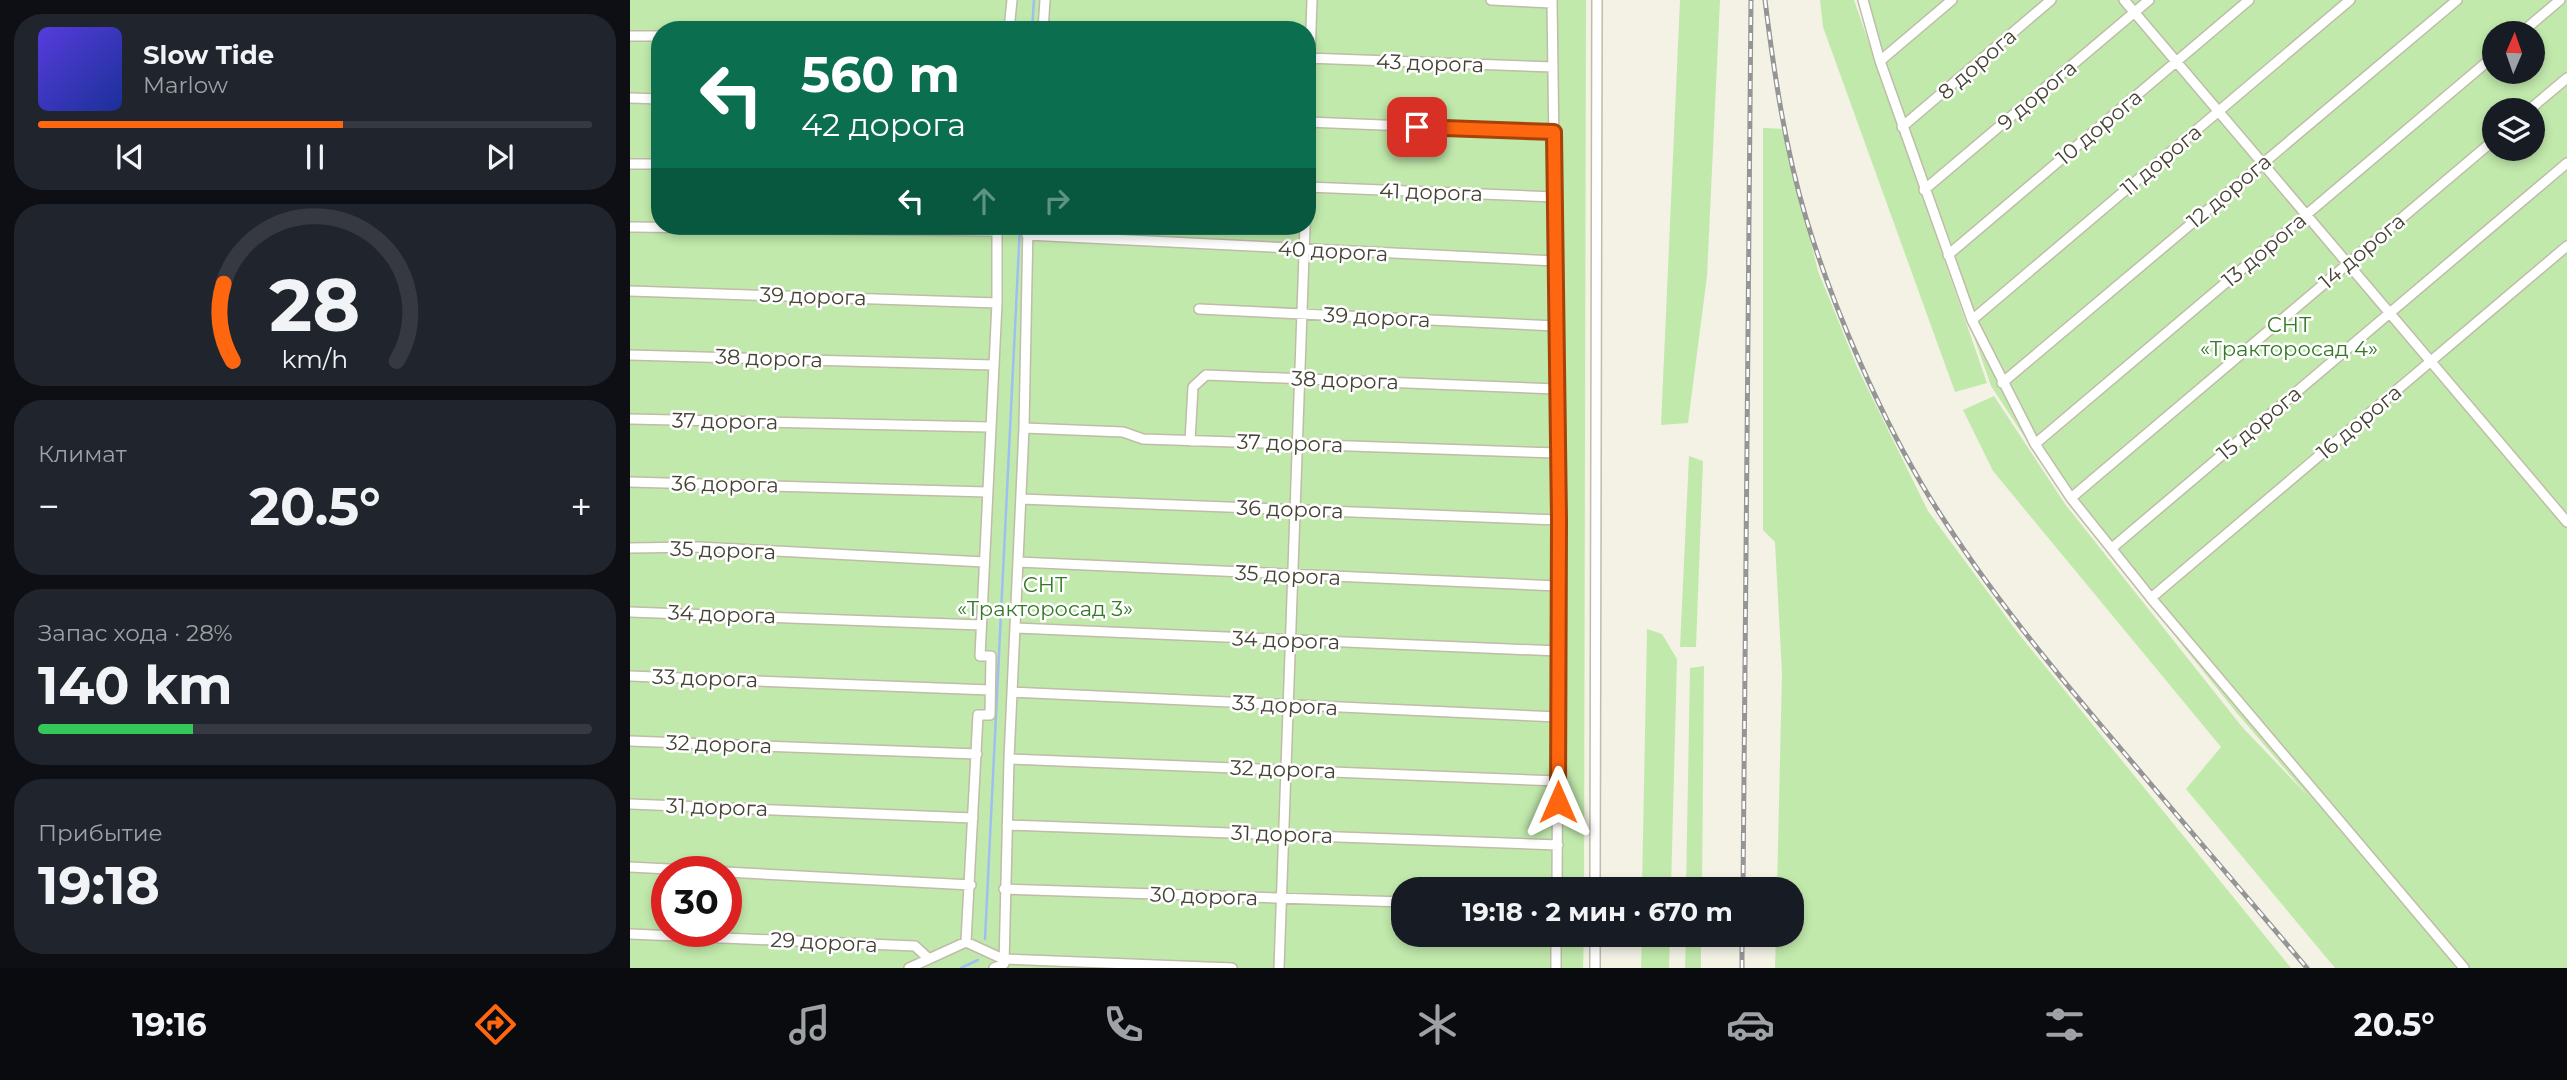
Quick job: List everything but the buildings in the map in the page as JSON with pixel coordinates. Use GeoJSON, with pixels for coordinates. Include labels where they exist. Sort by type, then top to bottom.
{"type":"FeatureCollection","features":[{"type":"Feature","properties":{"kind":"street"},"geometry":{"type":"LineString","coordinates":[[1010,21],[1012,0]]}},
{"type":"Feature","properties":{"kind":"street"},"geometry":{"type":"LineString","coordinates":[[1044,21],[1045,0]]}},
{"type":"Feature","properties":{"kind":"street"},"geometry":{"type":"LineString","coordinates":[[1311,21],[1312,0]]}},
{"type":"Feature","properties":{"kind":"street"},"geometry":{"type":"LineString","coordinates":[[1491,0],[1552,1],[1559,520],[1558,877]]}},
{"type":"Feature","properties":{"kind":"street"},"geometry":{"type":"LineString","coordinates":[[1595,877],[1597,0]]}},
{"type":"Feature","properties":{"kind":"street"},"geometry":{"type":"LineString","coordinates":[[1863,0],[1902,127],[1972,320],[2035,444],[2071,498],[2151,598],[2464,968]]}},
{"type":"Feature","properties":{"kind":"street"},"geometry":{"type":"LineString","coordinates":[[1880,61],[1952,0]]}},
{"type":"Feature","properties":{"kind":"street","name":"8 дорога"},"geometry":{"type":"LineString","coordinates":[[1902,127],[2051,0]]}},
{"type":"Feature","properties":{"kind":"street"},"geometry":{"type":"LineString","coordinates":[[2124,0],[2567,522]]}},
{"type":"Feature","properties":{"kind":"street","name":"9 дорога"},"geometry":{"type":"LineString","coordinates":[[1924,190],[2149,0]]}},
{"type":"Feature","properties":{"kind":"street","name":"10 дорога"},"geometry":{"type":"LineString","coordinates":[[1948,255],[2249,0]]}},
{"type":"Feature","properties":{"kind":"street","name":"11 дорога"},"geometry":{"type":"LineString","coordinates":[[1972,320],[2350,0]]}},
{"type":"Feature","properties":{"kind":"street","name":"12 дорога"},"geometry":{"type":"LineString","coordinates":[[2002,383],[2457,0]]}},
{"type":"Feature","properties":{"kind":"street"},"geometry":{"type":"LineString","coordinates":[[2535,21],[2560,0]]}},
{"type":"Feature","properties":{"kind":"street"},"geometry":{"type":"LineString","coordinates":[[630,36],[651,36]]}},
{"type":"Feature","properties":{"kind":"street","name":"43 дорога"},"geometry":{"type":"LineString","coordinates":[[1316,58],[1553,67]]}},
{"type":"Feature","properties":{"kind":"street","name":"13 дорога"},"geometry":{"type":"LineString","coordinates":[[2035,444],[2482,66]]}},
{"type":"Feature","properties":{"kind":"street"},"geometry":{"type":"LineString","coordinates":[[2543,98],[2567,78]]}},
{"type":"Feature","properties":{"kind":"street"},"geometry":{"type":"LineString","coordinates":[[630,98],[651,99]]}},
{"type":"Feature","properties":{"kind":"street"},"geometry":{"type":"LineString","coordinates":[[1316,122],[1554,132]]}},
{"type":"Feature","properties":{"kind":"street","name":"14 дорога"},"geometry":{"type":"LineString","coordinates":[[2071,498],[2482,150]]}},
{"type":"Feature","properties":{"kind":"street","name":"15 дорога"},"geometry":{"type":"LineString","coordinates":[[2112,548],[2567,163]]}},
{"type":"Feature","properties":{"kind":"street"},"geometry":{"type":"LineString","coordinates":[[630,164],[651,164]]}},
{"type":"Feature","properties":{"kind":"street","name":"41 дорога"},"geometry":{"type":"LineString","coordinates":[[1316,187],[1554,197]]}},
{"type":"Feature","properties":{"kind":"street"},"geometry":{"type":"LineString","coordinates":[[630,227],[651,227]]}},
{"type":"Feature","properties":{"kind":"street"},"geometry":{"type":"LineString","coordinates":[[965,942],[971,885],[978,715],[990,715],[991,656],[980,656],[997,303],[997,235]]}},
{"type":"Feature","properties":{"kind":"street"},"geometry":{"type":"LineString","coordinates":[[1004,963],[1004,889],[1024,428],[1027,235]]}},
{"type":"Feature","properties":{"kind":"street","name":"40 дорога"},"geometry":{"type":"LineString","coordinates":[[1085,235],[1304,250],[1556,261]]}},
{"type":"Feature","properties":{"kind":"street"},"geometry":{"type":"LineString","coordinates":[[1279,968],[1305,235]]}},
{"type":"Feature","properties":{"kind":"street","name":"16 дорога"},"geometry":{"type":"LineString","coordinates":[[2151,598],[2567,246]]}},
{"type":"Feature","properties":{"kind":"street","name":"39 дорога"},"geometry":{"type":"LineString","coordinates":[[630,291],[997,303]]}},
{"type":"Feature","properties":{"kind":"street","name":"39 дорога"},"geometry":{"type":"LineString","coordinates":[[1199,309],[1556,326]]}},
{"type":"Feature","properties":{"kind":"street","name":"38 дорога"},"geometry":{"type":"LineString","coordinates":[[630,355],[993,365]]}},
{"type":"Feature","properties":{"kind":"street","name":"38 дорога"},"geometry":{"type":"LineString","coordinates":[[1190,441],[1193,387],[1206,376],[1556,389]]}},
{"type":"Feature","properties":{"kind":"street","name":"37 дорога"},"geometry":{"type":"LineString","coordinates":[[630,419],[989,427]]}},
{"type":"Feature","properties":{"kind":"street","name":"37 дорога"},"geometry":{"type":"LineString","coordinates":[[1024,428],[1123,432],[1143,439],[1557,453]]}},
{"type":"Feature","properties":{"kind":"street","name":"36 дорога"},"geometry":{"type":"LineString","coordinates":[[630,482],[987,492]]}},
{"type":"Feature","properties":{"kind":"street","name":"36 дорога"},"geometry":{"type":"LineString","coordinates":[[1021,499],[1559,520]]}},
{"type":"Feature","properties":{"kind":"street","name":"35 дорога"},"geometry":{"type":"LineString","coordinates":[[630,548],[699,547],[984,562]]}},
{"type":"Feature","properties":{"kind":"street","name":"35 дорога"},"geometry":{"type":"LineString","coordinates":[[1018,562],[1558,586]]}},
{"type":"Feature","properties":{"kind":"street","name":"34 дорога"},"geometry":{"type":"LineString","coordinates":[[630,612],[981,625]]}},
{"type":"Feature","properties":{"kind":"street","name":"34 дорога"},"geometry":{"type":"LineString","coordinates":[[1015,628],[1558,651]]}},
{"type":"Feature","properties":{"kind":"street","name":"33 дорога"},"geometry":{"type":"LineString","coordinates":[[630,676],[990,690]]}},
{"type":"Feature","properties":{"kind":"street","name":"33 дорога"},"geometry":{"type":"LineString","coordinates":[[1012,692],[1558,717]]}},
{"type":"Feature","properties":{"kind":"street","name":"32 дорога"},"geometry":{"type":"LineString","coordinates":[[630,741],[977,754]]}},
{"type":"Feature","properties":{"kind":"street","name":"32 дорога"},"geometry":{"type":"LineString","coordinates":[[1009,759],[1558,781]]}},
{"type":"Feature","properties":{"kind":"street","name":"31 дорога"},"geometry":{"type":"LineString","coordinates":[[630,804],[973,818]]}},
{"type":"Feature","properties":{"kind":"street","name":"31 дорога"},"geometry":{"type":"LineString","coordinates":[[1007,825],[1558,845]]}},
{"type":"Feature","properties":{"kind":"street"},"geometry":{"type":"LineString","coordinates":[[630,867],[971,885]]}},
{"type":"Feature","properties":{"kind":"street","name":"30 дорога"},"geometry":{"type":"LineString","coordinates":[[1004,889],[1391,902]]}},
{"type":"Feature","properties":{"kind":"street","name":"29 дорога"},"geometry":{"type":"LineString","coordinates":[[630,933],[915,946],[929,959]]}},
{"type":"Feature","properties":{"kind":"street"},"geometry":{"type":"LineString","coordinates":[[909,968],[965,942]]}},
{"type":"Feature","properties":{"kind":"street"},"geometry":{"type":"LineString","coordinates":[[965,942],[1004,963],[1232,968]]}},
{"type":"Feature","properties":{"kind":"street"},"geometry":{"type":"LineString","coordinates":[[1556,947],[1556,968]]}},
{"type":"Feature","properties":{"kind":"street"},"geometry":{"type":"LineString","coordinates":[[1595,947],[1595,968]]}},
{"type":"Feature","properties":{"kind":"street"},"geometry":{"type":"LineString","coordinates":[[994,968],[1004,963]]}},
{"type":"Feature","properties":{"kind":"green space","name":"СНТ «Тракторосад 3»"},"geometry":{"type":"Polygon","coordinates":[[[630,0],[1586,0],[1584,877],[1391,877],[1391,947],[1584,947],[1583,968],[630,968],[630,0]]]}},
{"type":"Feature","properties":{"kind":"green space"},"geometry":{"type":"Polygon","coordinates":[[[1680,0],[1720,0],[1707,276],[1688,423],[1661,425],[1680,0]]]}},
{"type":"Feature","properties":{"kind":"green space"},"geometry":{"type":"Polygon","coordinates":[[[1820,0],[1854,0],[1987,383],[1955,392],[1823,27],[1820,0]]]}},
{"type":"Feature","properties":{"kind":"green space","name":"СНТ «Тракторосад 4»"},"geometry":{"type":"Polygon","coordinates":[[[1858,0],[2567,0],[2567,968],[2335,968],[2186,789],[2221,747],[1993,471],[1963,410],[1994,396],[2065,504],[2243,728],[2309,797],[2236,712],[2068,503],[1991,386],[1858,0]]]}},
{"type":"Feature","properties":{"kind":"green space"},"geometry":{"type":"Polygon","coordinates":[[[1763,128],[1783,129],[1818,271],[1857,367],[1928,511],[2018,633],[2291,968],[1775,968],[1776,947],[1804,947],[1804,877],[1777,877],[1782,673],[1775,542],[1763,530],[1763,128]]]}},
{"type":"Feature","properties":{"kind":"green space"},"geometry":{"type":"Polygon","coordinates":[[[1689,456],[1703,461],[1696,647],[1680,647],[1689,456]]]}},
{"type":"Feature","properties":{"kind":"green space"},"geometry":{"type":"Polygon","coordinates":[[[1647,629],[1662,634],[1677,659],[1671,877],[1642,877],[1647,629]]]}},
{"type":"Feature","properties":{"kind":"green space"},"geometry":{"type":"Polygon","coordinates":[[[1704,666],[1702,877],[1686,877],[1690,668],[1704,666]]]}},
{"type":"Feature","properties":{"kind":"green space"},"geometry":{"type":"Polygon","coordinates":[[[1642,947],[1670,947],[1669,968],[1641,968],[1642,947]]]}},
{"type":"Feature","properties":{"kind":"green space"},"geometry":{"type":"Polygon","coordinates":[[[1686,947],[1701,947],[1701,968],[1685,968],[1686,947]]]}},
{"type":"Feature","properties":{"kind":"waterway"},"geometry":{"type":"LineString","coordinates":[[1033,21],[1034,0]]}},
{"type":"Feature","properties":{"kind":"waterway"},"geometry":{"type":"LineString","coordinates":[[985,939],[1020,235]]}},
{"type":"Feature","properties":{"kind":"waterway"},"geometry":{"type":"LineString","coordinates":[[961,968],[978,960]]}},
{"type":"Feature","properties":{"kind":"railway"},"geometry":{"type":"LineString","coordinates":[[1743,877],[1751,0]]}},
{"type":"Feature","properties":{"kind":"railway"},"geometry":{"type":"LineString","coordinates":[[1765,0],[1792,165],[1817,253],[1860,362],[1912,467],[1975,565],[2048,662],[2307,968]]}},
{"type":"Feature","properties":{"kind":"railway"},"geometry":{"type":"LineString","coordinates":[[1742,947],[1742,968]]}},
{"type":"Feature","properties":{"kind":"route"},"geometry":{"type":"LineString","coordinates":[[1417,127],[1554,132],[1559,520],[1558,802]]}}]}
